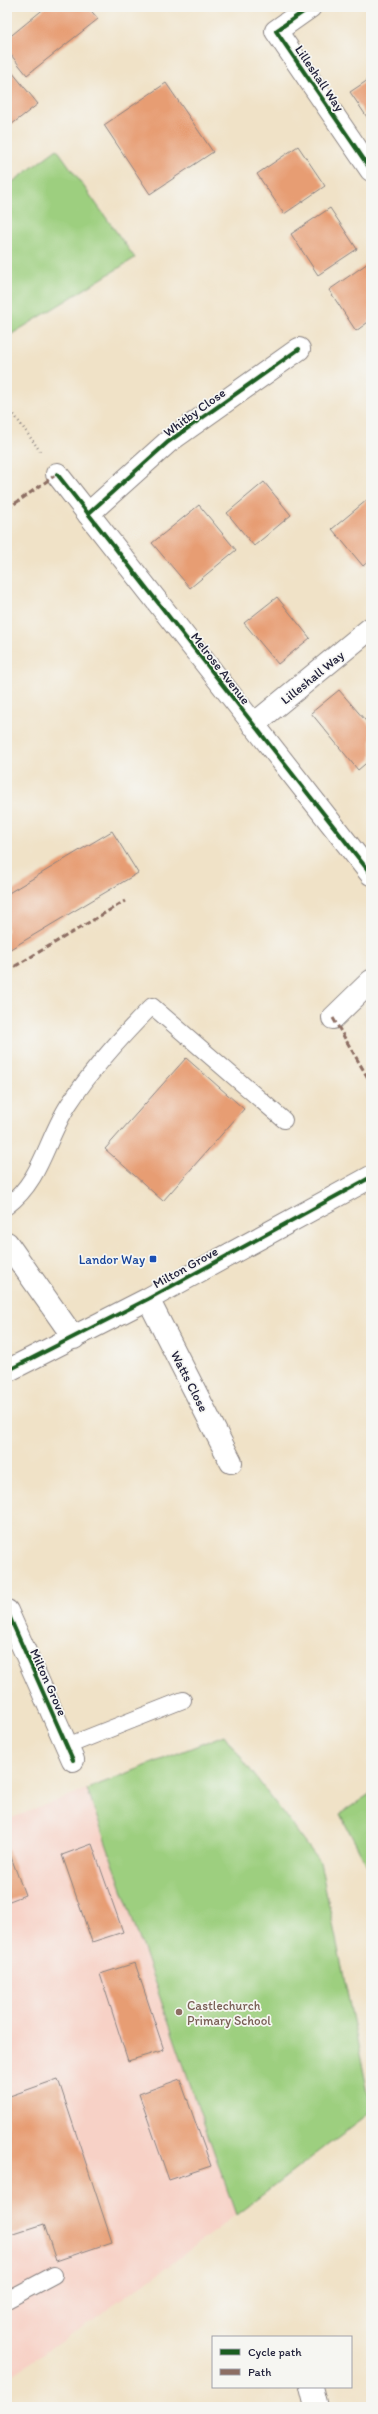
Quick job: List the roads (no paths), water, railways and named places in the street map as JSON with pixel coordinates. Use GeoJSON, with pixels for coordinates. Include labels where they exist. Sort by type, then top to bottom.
{"type":"FeatureCollection","features":[{"type":"Feature","properties":{"kind":"street","name":"Lilleshall Way"},"geometry":{"type":"LineString","coordinates":[[310,7],[276,31],[371,170]]}},
{"type":"Feature","properties":{"kind":"street","name":"Whitby Close"},"geometry":{"type":"LineString","coordinates":[[88,514],[168,442],[299,349]]}},
{"type":"Feature","properties":{"kind":"street","name":"Melrose Avenue"},"geometry":{"type":"LineString","coordinates":[[57,474],[371,874]]}},
{"type":"Feature","properties":{"kind":"street","name":"Lilleshall Way"},"geometry":{"type":"LineString","coordinates":[[253,725],[371,628]]}},
{"type":"Feature","properties":{"kind":"street"},"geometry":{"type":"LineString","coordinates":[[333,1018],[371,981]]}},
{"type":"Feature","properties":{"kind":"street","name":"Milton Grove"},"geometry":{"type":"LineString","coordinates":[[7,1371],[148,1299],[371,1178]]}},
{"type":"Feature","properties":{"kind":"street"},"geometry":{"type":"LineString","coordinates":[[7,1243],[74,1338]]}},
{"type":"Feature","properties":{"kind":"street","name":"Watts Close"},"geometry":{"type":"LineString","coordinates":[[148,1299],[231,1462]]}},
{"type":"Feature","properties":{"kind":"street","name":"Milton Grove"},"geometry":{"type":"LineString","coordinates":[[7,1611],[70,1753]]}},
{"type":"Feature","properties":{"kind":"street"},"geometry":{"type":"LineString","coordinates":[[311,2388],[316,2407]]}},
{"type":"Feature","properties":{"kind":"lane"},"geometry":{"type":"LineString","coordinates":[[7,1206],[19,1198],[30,1184],[47,1152],[56,1127],[70,1104],[116,1042],[152,1006],[284,1120]]}},
{"type":"Feature","properties":{"kind":"lane"},"geometry":{"type":"LineString","coordinates":[[70,1753],[183,1700]]}},
{"type":"Feature","properties":{"kind":"lane"},"geometry":{"type":"LineString","coordinates":[[7,2300],[54,2275]]}},
{"type":"Feature","properties":{"kind":"place","name":"Landor Way"},"geometry":{"type":"Point","coordinates":[153,1259]}},
{"type":"Feature","properties":{"kind":"place","name":"Castlechurch Primary School"},"geometry":{"type":"Point","coordinates":[179,2012]}}]}
